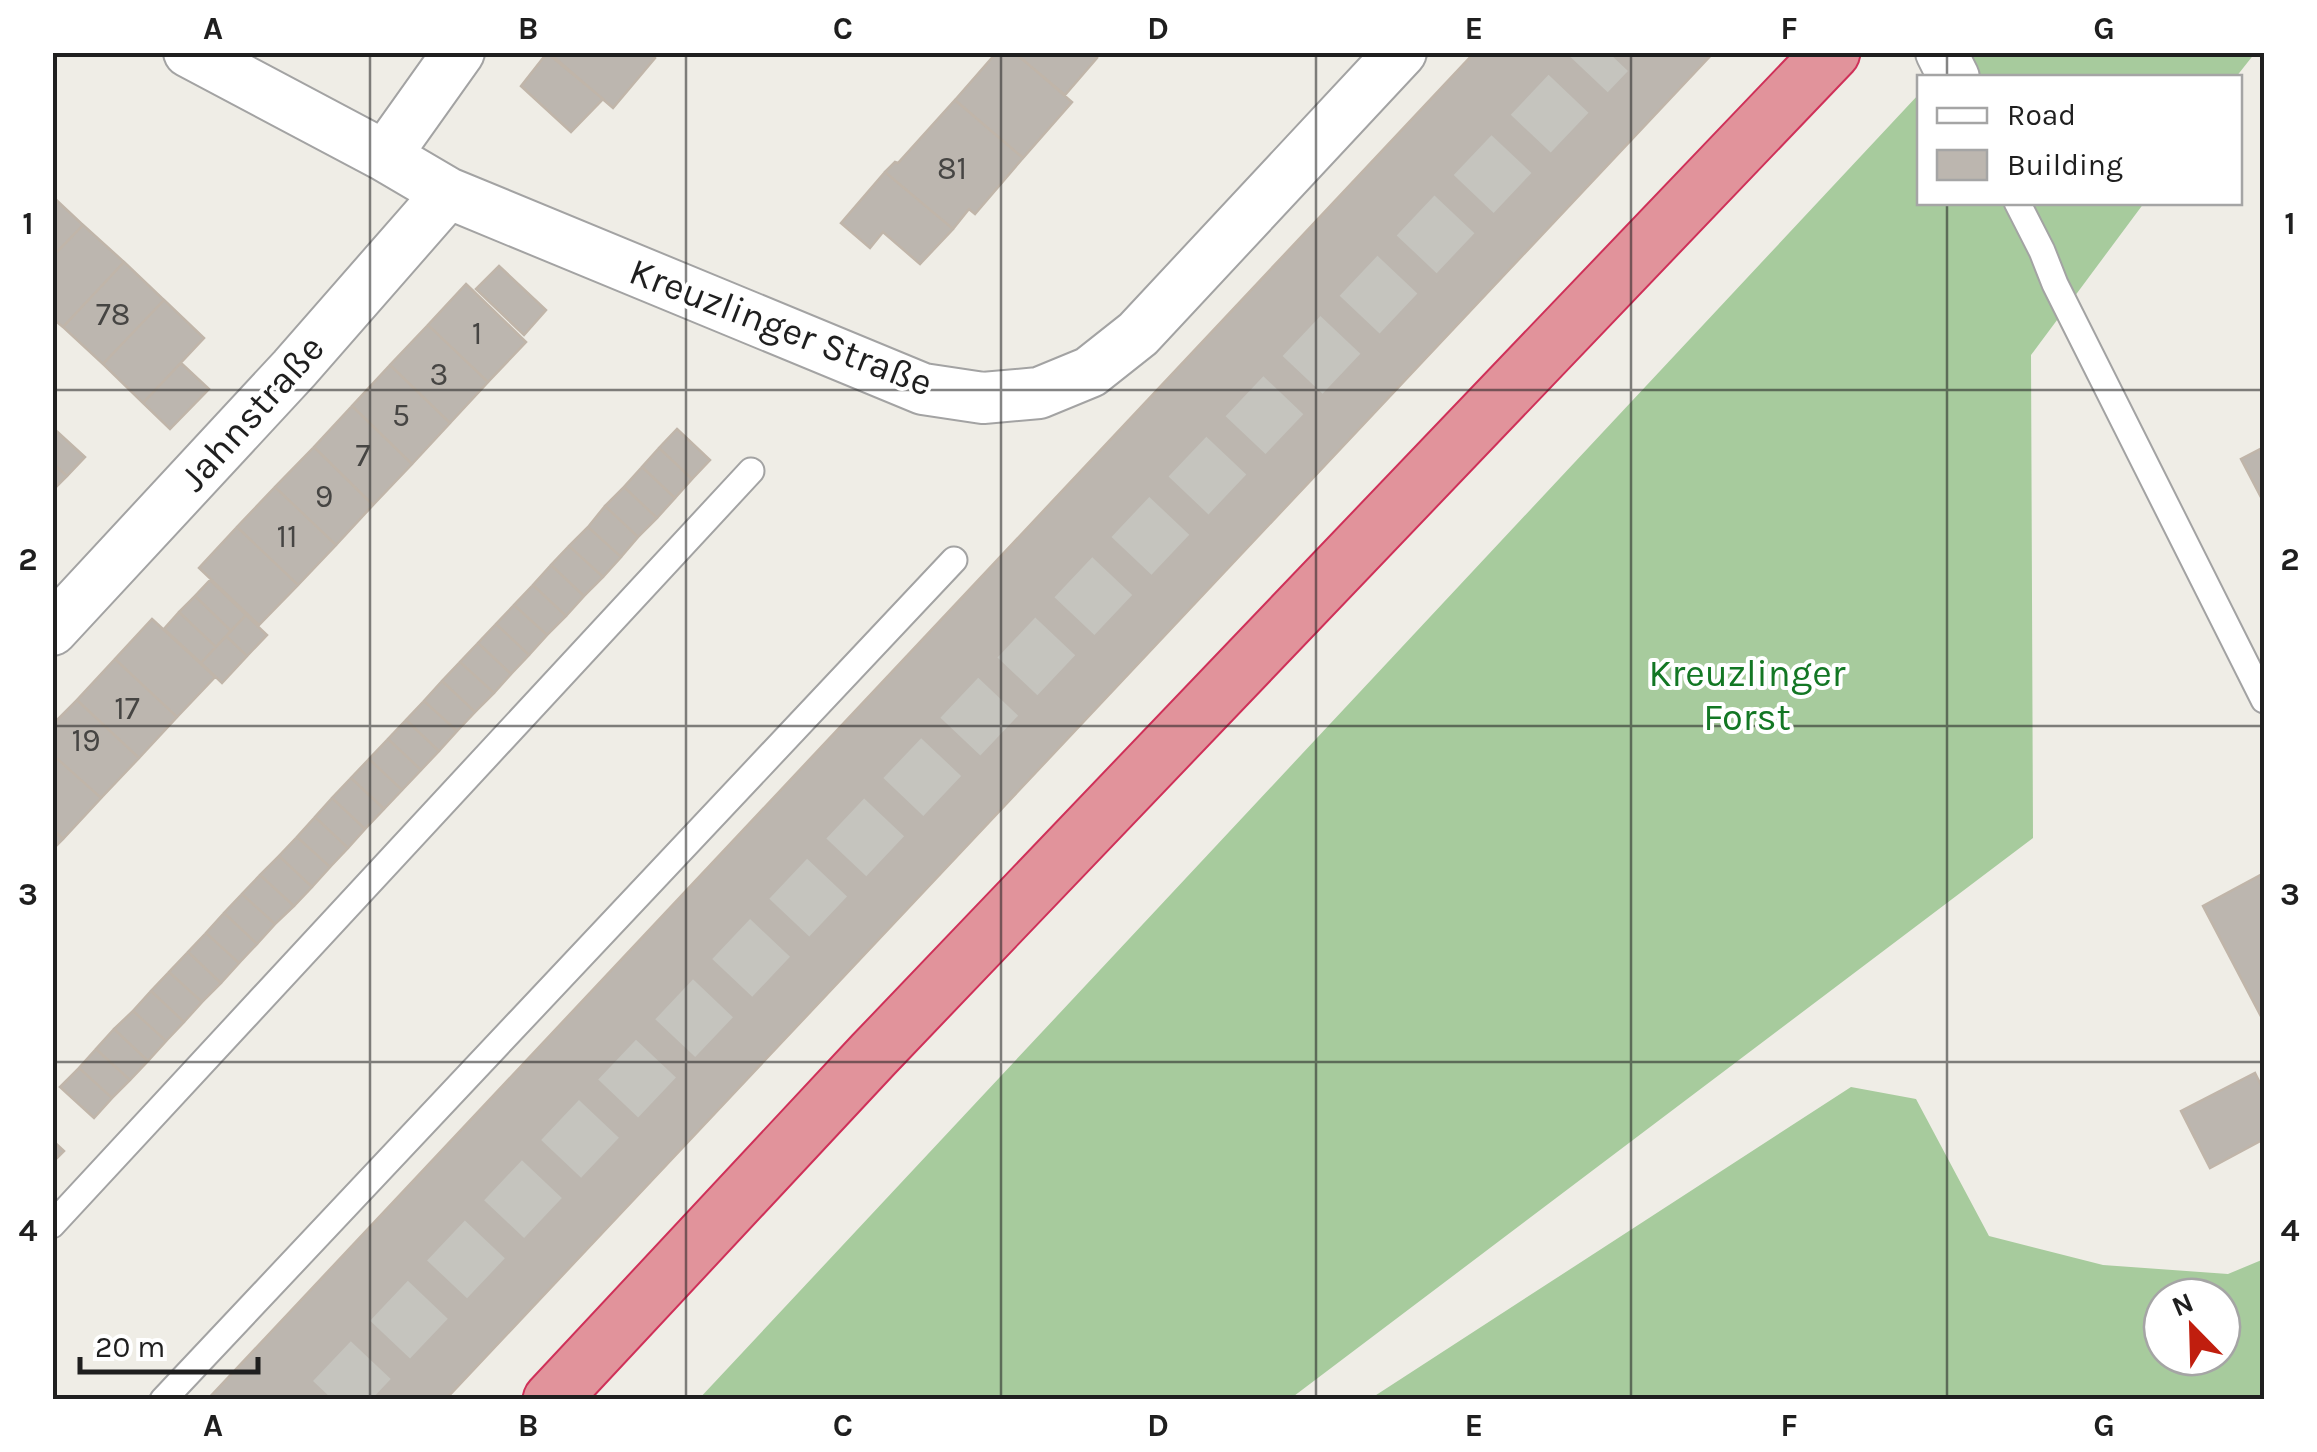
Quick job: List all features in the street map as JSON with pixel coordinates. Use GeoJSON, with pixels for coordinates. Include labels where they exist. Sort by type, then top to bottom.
{"type":"FeatureCollection","features":[{"type":"Feature","properties":{"kind":"highway"},"geometry":{"type":"LineString","coordinates":[[551,1400],[873,1054],[1832,52]]}},
{"type":"Feature","properties":{"kind":"street","name":"Kreuzlinger Straße"},"geometry":{"type":"LineString","coordinates":[[189,52],[448,192],[924,390],[984,398],[1039,392],[1090,372],[1138,334],[1402,52]]}},
{"type":"Feature","properties":{"kind":"street"},"geometry":{"type":"LineString","coordinates":[[386,156],[459,52]]}},
{"type":"Feature","properties":{"kind":"street"},"geometry":{"type":"LineString","coordinates":[[1941,52],[1952,75]]}},
{"type":"Feature","properties":{"kind":"street","name":"Jahnstraße"},"geometry":{"type":"LineString","coordinates":[[52,630],[294,369],[448,192]]}},
{"type":"Feature","properties":{"kind":"lane"},"geometry":{"type":"LineString","coordinates":[[2018,205],[2264,700]]}},
{"type":"Feature","properties":{"kind":"lane"},"geometry":{"type":"LineString","coordinates":[[52,1226],[751,471]]}},
{"type":"Feature","properties":{"kind":"lane"},"geometry":{"type":"LineString","coordinates":[[163,1400],[954,560]]}},
{"type":"Feature","properties":{"kind":"green space"},"geometry":{"type":"Polygon","coordinates":[[[1959,53],[2255,53],[2238,75],[1938,75],[1959,53]]]}},
{"type":"Feature","properties":{"kind":"green space","name":"Kreuzlinger Forst"},"geometry":{"type":"Polygon","coordinates":[[[1917,96],[1917,205],[2143,205],[2031,355],[2033,838],[1290,1399],[698,1400],[1917,96]]]}},
{"type":"Feature","properties":{"kind":"green space"},"geometry":{"type":"Polygon","coordinates":[[[1851,1087],[1916,1099],[1989,1236],[2103,1265],[2228,1274],[2264,1259],[2264,1399],[1370,1399],[1851,1087]]]}},
{"type":"Feature","properties":{"kind":"building"},"geometry":{"type":"Polygon","coordinates":[[[548,52],[649,52],[655,58],[613,108],[548,52]]]}},
{"type":"Feature","properties":{"kind":"building"},"geometry":{"type":"Polygon","coordinates":[[[997,52],[1014,52],[1072,102],[1023,158],[955,100],[997,52]]]}},
{"type":"Feature","properties":{"kind":"building"},"geometry":{"type":"Polygon","coordinates":[[[1017,52],[1090,52],[1097,58],[1065,95],[1017,52]]]}},
{"type":"Feature","properties":{"kind":"building"},"geometry":{"type":"Polygon","coordinates":[[[1475,52],[1714,52],[445,1400],[207,1400],[1475,52]]]}},
{"type":"Feature","properties":{"kind":"building"},"geometry":{"type":"Polygon","coordinates":[[[547,53],[603,99],[571,132],[521,86],[547,53]]]}},
{"type":"Feature","properties":{"kind":"building"},"geometry":{"type":"Polygon","coordinates":[[[955,100],[1023,158],[975,214],[969,209],[953,229],[885,172],[898,163],[955,100]]]}},
{"type":"Feature","properties":{"kind":"building"},"geometry":{"type":"Polygon","coordinates":[[[885,172],[953,229],[920,264],[883,232],[870,248],[841,223],[885,172]]]}},
{"type":"Feature","properties":{"kind":"building"},"geometry":{"type":"Polygon","coordinates":[[[52,196],[83,225],[52,257],[52,196]]]}},
{"type":"Feature","properties":{"kind":"building"},"geometry":{"type":"Polygon","coordinates":[[[83,225],[124,262],[63,327],[52,318],[52,257],[83,225]]]}},
{"type":"Feature","properties":{"kind":"building"},"geometry":{"type":"Polygon","coordinates":[[[124,262],[164,300],[103,364],[63,327],[124,262]]]}},
{"type":"Feature","properties":{"kind":"building"},"geometry":{"type":"Polygon","coordinates":[[[499,266],[546,310],[524,335],[476,289],[499,266]]]}},
{"type":"Feature","properties":{"kind":"building"},"geometry":{"type":"Polygon","coordinates":[[[466,284],[526,342],[488,382],[428,325],[466,284]]]}},
{"type":"Feature","properties":{"kind":"building"},"geometry":{"type":"Polygon","coordinates":[[[164,300],[204,338],[143,403],[103,364],[164,300]]]}},
{"type":"Feature","properties":{"kind":"building"},"geometry":{"type":"Polygon","coordinates":[[[428,325],[488,382],[450,423],[390,365],[428,325]]]}},
{"type":"Feature","properties":{"kind":"building"},"geometry":{"type":"Polygon","coordinates":[[[181,363],[209,389],[170,429],[143,403],[181,363]]]}},
{"type":"Feature","properties":{"kind":"building"},"geometry":{"type":"Polygon","coordinates":[[[390,365],[450,423],[412,464],[352,406],[390,365]]]}},
{"type":"Feature","properties":{"kind":"building"},"geometry":{"type":"Polygon","coordinates":[[[352,406],[412,464],[373,505],[314,447],[352,406]]]}},
{"type":"Feature","properties":{"kind":"building"},"geometry":{"type":"Polygon","coordinates":[[[52,427],[85,457],[67,476],[52,463],[52,427]]]}},
{"type":"Feature","properties":{"kind":"building"},"geometry":{"type":"Polygon","coordinates":[[[677,429],[710,460],[692,479],[659,448],[677,429]]]}},
{"type":"Feature","properties":{"kind":"building"},"geometry":{"type":"Polygon","coordinates":[[[314,447],[373,505],[336,545],[275,487],[314,447]]]}},
{"type":"Feature","properties":{"kind":"building"},"geometry":{"type":"Polygon","coordinates":[[[2264,447],[2264,503],[2241,459],[2264,447]]]}},
{"type":"Feature","properties":{"kind":"building"},"geometry":{"type":"Polygon","coordinates":[[[659,448],[692,479],[675,498],[642,467],[659,448]]]}},
{"type":"Feature","properties":{"kind":"building"},"geometry":{"type":"Polygon","coordinates":[[[52,463],[67,476],[52,491],[52,463]]]}},
{"type":"Feature","properties":{"kind":"building"},"geometry":{"type":"Polygon","coordinates":[[[642,467],[675,498],[657,518],[624,487],[642,467]]]}},
{"type":"Feature","properties":{"kind":"building"},"geometry":{"type":"Polygon","coordinates":[[[275,487],[336,545],[298,585],[237,527],[275,487]]]}},
{"type":"Feature","properties":{"kind":"building"},"geometry":{"type":"Polygon","coordinates":[[[624,487],[657,518],[638,537],[605,506],[624,487]]]}},
{"type":"Feature","properties":{"kind":"building"},"geometry":{"type":"Polygon","coordinates":[[[605,506],[638,537],[621,557],[588,527],[605,506]]]}},
{"type":"Feature","properties":{"kind":"building"},"geometry":{"type":"Polygon","coordinates":[[[237,527],[298,585],[259,625],[199,568],[237,527]]]}},
{"type":"Feature","properties":{"kind":"building"},"geometry":{"type":"Polygon","coordinates":[[[588,527],[621,557],[603,577],[569,546],[588,527]]]}},
{"type":"Feature","properties":{"kind":"building"},"geometry":{"type":"Polygon","coordinates":[[[569,546],[603,577],[584,596],[551,565],[569,546]]]}},
{"type":"Feature","properties":{"kind":"building"},"geometry":{"type":"Polygon","coordinates":[[[551,565],[584,596],[566,616],[533,585],[551,565]]]}},
{"type":"Feature","properties":{"kind":"building"},"geometry":{"type":"Polygon","coordinates":[[[210,580],[246,615],[231,631],[195,596],[210,580]]]}},
{"type":"Feature","properties":{"kind":"building"},"geometry":{"type":"Polygon","coordinates":[[[533,585],[566,616],[547,635],[514,605],[533,585]]]}},
{"type":"Feature","properties":{"kind":"building"},"geometry":{"type":"Polygon","coordinates":[[[195,596],[231,631],[216,647],[179,612],[195,596]]]}},
{"type":"Feature","properties":{"kind":"building"},"geometry":{"type":"Polygon","coordinates":[[[514,605],[547,635],[529,655],[496,624],[514,605]]]}},
{"type":"Feature","properties":{"kind":"building"},"geometry":{"type":"Polygon","coordinates":[[[179,612],[216,647],[201,663],[164,629],[179,612]]]}},
{"type":"Feature","properties":{"kind":"building"},"geometry":{"type":"Polygon","coordinates":[[[246,615],[267,635],[247,656],[226,636],[246,615]]]}},
{"type":"Feature","properties":{"kind":"building"},"geometry":{"type":"Polygon","coordinates":[[[152,619],[215,677],[177,717],[115,659],[152,619]]]}},
{"type":"Feature","properties":{"kind":"building"},"geometry":{"type":"Polygon","coordinates":[[[496,624],[529,655],[511,674],[478,643],[496,624]]]}},
{"type":"Feature","properties":{"kind":"building"},"geometry":{"type":"Polygon","coordinates":[[[226,636],[247,656],[222,683],[201,663],[226,636]]]}},
{"type":"Feature","properties":{"kind":"building"},"geometry":{"type":"Polygon","coordinates":[[[478,643],[511,674],[494,693],[460,662],[478,643]]]}},
{"type":"Feature","properties":{"kind":"building"},"geometry":{"type":"Polygon","coordinates":[[[115,659],[177,717],[139,758],[77,700],[115,659]]]}},
{"type":"Feature","properties":{"kind":"building"},"geometry":{"type":"Polygon","coordinates":[[[460,662],[494,693],[475,712],[442,681],[460,662]]]}},
{"type":"Feature","properties":{"kind":"building"},"geometry":{"type":"Polygon","coordinates":[[[442,681],[475,712],[457,731],[424,701],[442,681]]]}},
{"type":"Feature","properties":{"kind":"building"},"geometry":{"type":"Polygon","coordinates":[[[77,700],[139,758],[101,798],[52,754],[52,725],[77,700]]]}},
{"type":"Feature","properties":{"kind":"building"},"geometry":{"type":"Polygon","coordinates":[[[424,701],[457,731],[439,751],[406,720],[424,701]]]}},
{"type":"Feature","properties":{"kind":"building"},"geometry":{"type":"Polygon","coordinates":[[[406,720],[439,751],[421,770],[388,739],[406,720]]]}},
{"type":"Feature","properties":{"kind":"building"},"geometry":{"type":"Polygon","coordinates":[[[388,739],[421,770],[402,790],[369,759],[388,739]]]}},
{"type":"Feature","properties":{"kind":"building"},"geometry":{"type":"Polygon","coordinates":[[[52,754],[101,798],[63,839],[52,829],[52,754]]]}},
{"type":"Feature","properties":{"kind":"building"},"geometry":{"type":"Polygon","coordinates":[[[369,759],[402,790],[384,809],[351,778],[369,759]]]}},
{"type":"Feature","properties":{"kind":"building"},"geometry":{"type":"Polygon","coordinates":[[[351,778],[384,809],[365,829],[332,798],[351,778]]]}},
{"type":"Feature","properties":{"kind":"building"},"geometry":{"type":"Polygon","coordinates":[[[332,798],[365,829],[348,848],[315,817],[332,798]]]}},
{"type":"Feature","properties":{"kind":"building"},"geometry":{"type":"Polygon","coordinates":[[[315,817],[348,848],[330,867],[297,837],[315,817]]]}},
{"type":"Feature","properties":{"kind":"building"},"geometry":{"type":"Polygon","coordinates":[[[52,829],[63,839],[52,850],[52,829]]]}},
{"type":"Feature","properties":{"kind":"building"},"geometry":{"type":"Polygon","coordinates":[[[297,837],[330,867],[312,887],[279,856],[297,837]]]}},
{"type":"Feature","properties":{"kind":"building"},"geometry":{"type":"Polygon","coordinates":[[[279,856],[312,887],[294,906],[260,875],[279,856]]]}},
{"type":"Feature","properties":{"kind":"building"},"geometry":{"type":"Polygon","coordinates":[[[2264,873],[2264,1022],[2203,906],[2264,873]]]}},
{"type":"Feature","properties":{"kind":"building"},"geometry":{"type":"Polygon","coordinates":[[[260,875],[294,906],[275,924],[242,894],[260,875]]]}},
{"type":"Feature","properties":{"kind":"building"},"geometry":{"type":"Polygon","coordinates":[[[242,894],[275,924],[257,944],[224,913],[242,894]]]}},
{"type":"Feature","properties":{"kind":"building"},"geometry":{"type":"Polygon","coordinates":[[[224,913],[257,944],[239,963],[206,933],[224,913]]]}},
{"type":"Feature","properties":{"kind":"building"},"geometry":{"type":"Polygon","coordinates":[[[206,933],[239,963],[221,983],[188,952],[206,933]]]}},
{"type":"Feature","properties":{"kind":"building"},"geometry":{"type":"Polygon","coordinates":[[[188,952],[221,983],[202,1002],[169,972],[188,952]]]}},
{"type":"Feature","properties":{"kind":"building"},"geometry":{"type":"Polygon","coordinates":[[[169,972],[202,1002],[184,1022],[151,991],[169,972]]]}},
{"type":"Feature","properties":{"kind":"building"},"geometry":{"type":"Polygon","coordinates":[[[151,991],[184,1022],[166,1041],[133,1011],[151,991]]]}},
{"type":"Feature","properties":{"kind":"building"},"geometry":{"type":"Polygon","coordinates":[[[133,1011],[166,1041],[148,1061],[114,1029],[133,1011]]]}},
{"type":"Feature","properties":{"kind":"building"},"geometry":{"type":"Polygon","coordinates":[[[114,1029],[148,1061],[130,1080],[96,1049],[114,1029]]]}},
{"type":"Feature","properties":{"kind":"building"},"geometry":{"type":"Polygon","coordinates":[[[96,1049],[130,1080],[112,1098],[79,1068],[96,1049]]]}},
{"type":"Feature","properties":{"kind":"building"},"geometry":{"type":"Polygon","coordinates":[[[79,1068],[112,1098],[94,1118],[60,1087],[79,1068]]]}},
{"type":"Feature","properties":{"kind":"building"},"geometry":{"type":"Polygon","coordinates":[[[2255,1073],[2264,1091],[2264,1139],[2210,1168],[2181,1111],[2255,1073]]]}},
{"type":"Feature","properties":{"kind":"building"},"geometry":{"type":"Polygon","coordinates":[[[52,1140],[64,1151],[52,1163],[52,1140]]]}},
{"type":"Feature","properties":{"kind":"tunnel"},"geometry":{"type":"LineString","coordinates":[[333,1400],[1608,52]]}}]}
